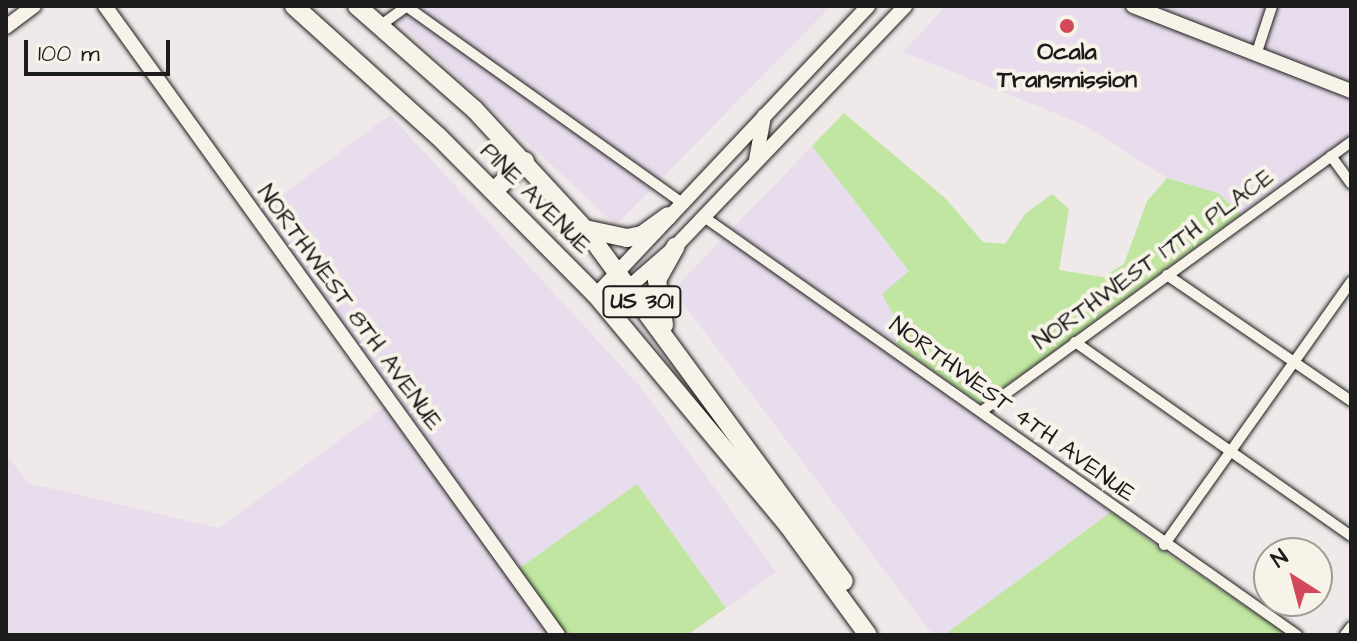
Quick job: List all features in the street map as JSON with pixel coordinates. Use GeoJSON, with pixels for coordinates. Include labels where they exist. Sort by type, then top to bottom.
{"type":"FeatureCollection","features":[{"type":"Feature","properties":{"kind":"highway","name":"PINE AVENUE"},"geometry":{"type":"LineString","coordinates":[[294,6],[494,191],[734,443],[883,635]]}},
{"type":"Feature","properties":{"kind":"highway","name":"PINE AVENUE"},"geometry":{"type":"LineString","coordinates":[[357,6],[525,161],[620,272],[666,335],[734,443],[868,635]]}},
{"type":"Feature","properties":{"kind":"highway"},"geometry":{"type":"LineString","coordinates":[[494,191],[525,161]]}},
{"type":"Feature","properties":{"kind":"highway"},"geometry":{"type":"LineString","coordinates":[[585,229],[627,238],[642,235],[675,209]]}},
{"type":"Feature","properties":{"kind":"highway"},"geometry":{"type":"LineString","coordinates":[[666,335],[657,280],[675,247]]}},
{"type":"Feature","properties":{"kind":"main road"},"geometry":{"type":"LineString","coordinates":[[6,27],[34,6]]}},
{"type":"Feature","properties":{"kind":"main road","name":"NORTHWEST 8TH AVENUE"},"geometry":{"type":"LineString","coordinates":[[105,6],[558,635]]}},
{"type":"Feature","properties":{"kind":"main road"},"geometry":{"type":"LineString","coordinates":[[601,301],[620,272],[675,209],[868,6]]}},
{"type":"Feature","properties":{"kind":"main road"},"geometry":{"type":"LineString","coordinates":[[601,301],[632,288],[675,247],[905,6]]}},
{"type":"Feature","properties":{"kind":"main road"},"geometry":{"type":"LineString","coordinates":[[1133,6],[1351,91]]}},
{"type":"Feature","properties":{"kind":"main road"},"geometry":{"type":"LineString","coordinates":[[755,164],[764,135],[764,116]]}},
{"type":"Feature","properties":{"kind":"street"},"geometry":{"type":"LineString","coordinates":[[381,25],[407,6],[675,209]]}},
{"type":"Feature","properties":{"kind":"street"},"geometry":{"type":"LineString","coordinates":[[1256,55],[1272,6]]}},
{"type":"Feature","properties":{"kind":"street","name":"NORTHWEST 17TH PLACE"},"geometry":{"type":"LineString","coordinates":[[982,411],[1351,142]]}},
{"type":"Feature","properties":{"kind":"street"},"geometry":{"type":"LineString","coordinates":[[1331,156],[1351,184]]}},
{"type":"Feature","properties":{"kind":"street","name":"NORTHWEST 4TH AVENUE"},"geometry":{"type":"LineString","coordinates":[[704,217],[982,411],[1164,545],[1297,635]]}},
{"type":"Feature","properties":{"kind":"street"},"geometry":{"type":"LineString","coordinates":[[1167,275],[1351,401]]}},
{"type":"Feature","properties":{"kind":"street"},"geometry":{"type":"LineString","coordinates":[[1164,545],[1291,360],[1351,282]]}},
{"type":"Feature","properties":{"kind":"street"},"geometry":{"type":"LineString","coordinates":[[1075,342],[1351,536]]}},
{"type":"Feature","properties":{"kind":"street"},"geometry":{"type":"LineString","coordinates":[[1345,635],[1351,627]]}},
{"type":"Feature","properties":{"kind":"shaded area"},"geometry":{"type":"Polygon","coordinates":[[[416,6],[831,6],[660,180],[416,6]]]}},
{"type":"Feature","properties":{"kind":"shaded area"},"geometry":{"type":"Polygon","coordinates":[[[946,6],[1118,6],[1351,97],[1351,135],[1241,214],[1218,193],[1167,178],[1084,125],[903,52],[946,6]]]}},
{"type":"Feature","properties":{"kind":"shaded area"},"geometry":{"type":"Polygon","coordinates":[[[1147,6],[1266,6],[1252,48],[1147,6]]]}},
{"type":"Feature","properties":{"kind":"shaded area"},"geometry":{"type":"Polygon","coordinates":[[[1278,6],[1351,6],[1351,86],[1263,52],[1278,6]]]}},
{"type":"Feature","properties":{"kind":"shaded area"},"geometry":{"type":"Polygon","coordinates":[[[407,13],[653,188],[616,225],[397,21],[407,13]]]}},
{"type":"Feature","properties":{"kind":"shaded area"},"geometry":{"type":"Polygon","coordinates":[[[390,115],[643,390],[776,572],[726,608],[637,485],[517,570],[259,212],[390,115]]]}},
{"type":"Feature","properties":{"kind":"shaded area"},"geometry":{"type":"Polygon","coordinates":[[[812,146],[909,271],[897,345],[732,229],[812,146]]]}},
{"type":"Feature","properties":{"kind":"shaded area"},"geometry":{"type":"Polygon","coordinates":[[[724,237],[982,417],[1111,512],[944,635],[933,635],[673,290],[724,237]]]}},
{"type":"Feature","properties":{"kind":"shaded area"},"geometry":{"type":"Polygon","coordinates":[[[386,406],[552,635],[6,635],[6,454],[28,483],[219,528],[386,406]]]}},
{"type":"Feature","properties":{"kind":"green space"},"geometry":{"type":"Polygon","coordinates":[[[844,113],[945,198],[983,242],[1005,244],[1025,214],[1052,194],[1069,209],[1059,270],[1103,277],[1124,264],[1147,201],[1167,178],[1218,193],[1241,214],[981,404],[897,345],[900,327],[882,294],[909,271],[812,146],[844,113]]]}},
{"type":"Feature","properties":{"kind":"green space"},"geometry":{"type":"Polygon","coordinates":[[[637,484],[726,608],[687,635],[565,635],[517,570],[637,484]]]}},
{"type":"Feature","properties":{"kind":"green space"},"geometry":{"type":"Polygon","coordinates":[[[1111,512],[1253,611],[1253,617],[1261,617],[1288,635],[944,635],[1111,512]]]}},
{"type":"Feature","properties":{"kind":"place","name":"Ocala Transmission"},"geometry":{"type":"Point","coordinates":[1067,26]}}]}
